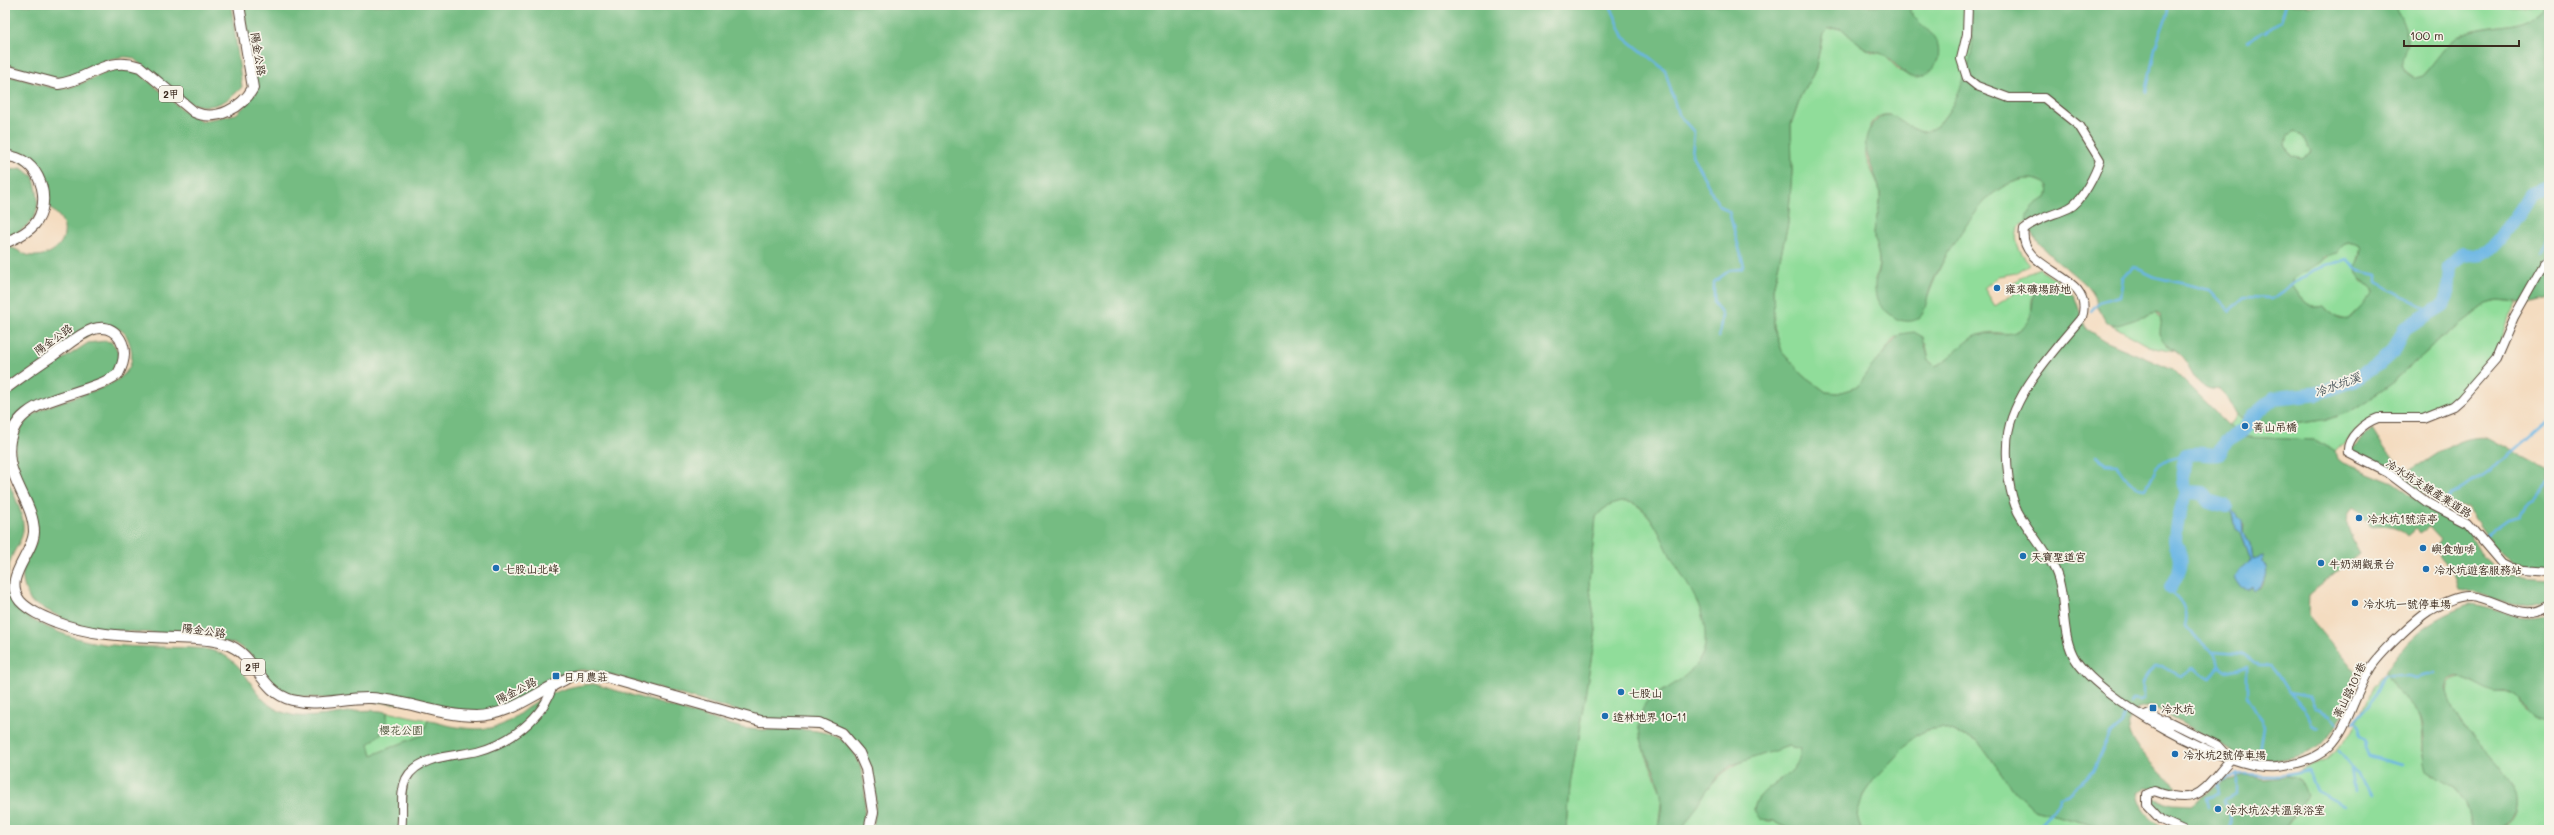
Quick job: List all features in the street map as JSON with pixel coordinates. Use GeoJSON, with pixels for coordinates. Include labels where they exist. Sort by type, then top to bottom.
{"type":"FeatureCollection","features":[{"type":"Feature","properties":{"kind":"main road","name":"陽金公路"},"geometry":{"type":"LineString","coordinates":[[5,70],[58,84],[67,83],[106,66],[120,62],[140,67],[194,112],[203,116],[229,111],[246,99],[252,88],[239,5]]}},
{"type":"Feature","properties":{"kind":"main road"},"geometry":{"type":"LineString","coordinates":[[5,156],[18,157],[30,163],[42,186],[42,206],[34,225],[22,236],[5,243]]}},
{"type":"Feature","properties":{"kind":"main road","name":"陽金公路"},"geometry":{"type":"LineString","coordinates":[[5,389],[58,352],[77,335],[89,330],[100,328],[117,335],[124,349],[121,368],[113,377],[35,406],[14,427],[9,454],[11,467],[34,528],[33,539],[15,575],[14,588],[23,603],[44,617],[95,634],[190,638],[228,644],[244,655],[272,691],[290,700],[325,703],[368,698],[477,716],[499,713],[572,675],[602,676],[760,721],[820,723],[842,733],[859,753],[866,769],[873,812],[869,830]]}},
{"type":"Feature","properties":{"kind":"street"},"geometry":{"type":"LineString","coordinates":[[1968,5],[1966,34],[1961,60],[1967,78],[1977,86],[2009,98],[2036,96],[2044,98],[2079,126],[2100,160],[2096,173],[2071,207],[2031,223],[2024,229],[2023,238],[2031,253],[2038,261],[2079,290],[2084,299],[2085,308],[2082,317],[2041,366],[2019,402],[2008,430],[2006,446],[2012,488],[2018,511],[2056,573],[2072,654],[2080,666],[2107,692],[2129,708],[2230,760]]}},
{"type":"Feature","properties":{"kind":"street","name":"冷水坑支線產業道路"},"geometry":{"type":"LineString","coordinates":[[2549,261],[2544,264],[2514,317],[2496,359],[2461,399],[2453,406],[2423,418],[2378,418],[2371,420],[2350,439],[2347,447],[2348,453],[2388,473],[2428,503],[2467,523],[2502,564],[2512,569],[2549,572]]}},
{"type":"Feature","properties":{"kind":"street","name":"菁山路101巷"},"geometry":{"type":"LineString","coordinates":[[2230,760],[2260,768],[2276,767],[2315,757],[2335,743],[2372,667],[2431,610],[2469,596],[2504,608],[2522,612],[2543,610],[2549,606]]}},
{"type":"Feature","properties":{"kind":"street"},"geometry":{"type":"LineString","coordinates":[[401,830],[404,815],[402,792],[407,778],[413,771],[446,755],[478,751],[503,741],[529,723],[549,697],[553,685]]}},
{"type":"Feature","properties":{"kind":"street"},"geometry":{"type":"LineString","coordinates":[[2145,716],[2151,711],[2217,745],[2230,760]]}},
{"type":"Feature","properties":{"kind":"street"},"geometry":{"type":"LineString","coordinates":[[2145,716],[2150,714],[2172,722]]}},
{"type":"Feature","properties":{"kind":"street"},"geometry":{"type":"LineString","coordinates":[[2158,717],[2169,726],[2230,760]]}},
{"type":"Feature","properties":{"kind":"street"},"geometry":{"type":"LineString","coordinates":[[2183,830],[2161,820],[2154,814],[2147,805],[2147,794],[2154,791],[2175,798],[2185,799],[2197,794],[2230,760]]}},
{"type":"Feature","properties":{"kind":"green space"},"geometry":{"type":"Polygon","coordinates":[[[5,5],[231,5],[242,87],[227,100],[212,106],[198,105],[185,100],[172,92],[133,58],[125,57],[110,60],[79,75],[64,78],[55,78],[5,65],[5,5]]]}},
{"type":"Feature","properties":{"kind":"green space"},"geometry":{"type":"Polygon","coordinates":[[[243,5],[1909,5],[1914,16],[1931,33],[1937,43],[1938,55],[1934,67],[1926,75],[1919,78],[1913,77],[1901,70],[1884,55],[1867,49],[1859,44],[1841,28],[1828,29],[1823,34],[1815,71],[1801,95],[1791,124],[1792,172],[1788,224],[1773,289],[1774,327],[1782,351],[1803,375],[1826,392],[1838,393],[1857,387],[1867,372],[1900,334],[1914,332],[1923,337],[1929,361],[1935,366],[1947,360],[1965,342],[1976,336],[1982,334],[2008,334],[2020,330],[2025,325],[2032,311],[2035,290],[2038,285],[2057,281],[2074,295],[2086,329],[2105,341],[2173,370],[2235,432],[2243,437],[2314,440],[2336,452],[2338,459],[2343,463],[2393,483],[2434,512],[2457,522],[2469,533],[2482,556],[2494,567],[2510,575],[2549,578],[2549,597],[2537,602],[2515,604],[2459,589],[2454,573],[2440,556],[2437,544],[2441,540],[2429,527],[2420,533],[2416,529],[2408,536],[2395,527],[2369,526],[2359,511],[2353,507],[2349,513],[2347,524],[2351,536],[2360,553],[2309,595],[2308,615],[2355,672],[2345,708],[2336,726],[2325,741],[2308,752],[2298,756],[2276,760],[2265,760],[2242,756],[2233,752],[2152,705],[2137,708],[2129,721],[2129,730],[2133,739],[2138,748],[2154,766],[2176,787],[2165,790],[2146,787],[2137,793],[2141,806],[2148,816],[2168,830],[2105,830],[2093,825],[2034,810],[2016,793],[1977,740],[1941,728],[1927,730],[1915,736],[1873,781],[1863,795],[1857,815],[1861,830],[1790,830],[1774,821],[1760,819],[1754,811],[1757,801],[1770,787],[1787,775],[1799,760],[1800,749],[1789,746],[1732,765],[1718,776],[1707,790],[1682,830],[1658,830],[1662,798],[1657,777],[1640,737],[1640,717],[1644,706],[1649,699],[1684,677],[1696,665],[1704,651],[1705,630],[1703,619],[1695,597],[1671,557],[1651,519],[1637,505],[1627,502],[1617,503],[1605,508],[1596,517],[1589,582],[1596,630],[1570,785],[1567,830],[873,830],[876,800],[872,769],[861,747],[843,728],[759,717],[593,670],[579,670],[565,673],[507,706],[477,713],[434,706],[291,696],[276,690],[251,655],[236,644],[166,634],[82,628],[31,602],[24,586],[23,570],[35,545],[37,528],[16,463],[15,450],[17,437],[24,424],[37,413],[54,404],[113,383],[126,372],[132,358],[128,339],[124,332],[115,328],[103,326],[5,387],[5,248],[9,247],[15,249],[29,256],[40,256],[47,254],[53,251],[62,241],[64,228],[61,219],[48,204],[40,171],[5,153],[5,76],[50,87],[65,88],[74,86],[110,71],[128,69],[138,72],[184,111],[202,121],[236,114],[245,106],[256,91],[243,5]],[[2232,514],[2235,529],[2240,532],[2250,560],[2247,566],[2249,586],[2259,587],[2266,578],[2266,566],[2252,559],[2250,544],[2243,532],[2244,525],[2232,514]]]}},
{"type":"Feature","properties":{"kind":"green space"},"geometry":{"type":"Polygon","coordinates":[[[1909,5],[1964,5],[1972,28],[1972,54],[1965,78],[1954,103],[1939,124],[1930,131],[1923,133],[1893,116],[1885,115],[1877,118],[1870,127],[1866,157],[1878,184],[1880,194],[1874,236],[1879,256],[1879,264],[1874,280],[1922,315],[1939,269],[1955,241],[1974,214],[1987,199],[1999,189],[2012,182],[2035,179],[2045,183],[2049,192],[2047,198],[2039,203],[2027,221],[2019,227],[2016,237],[2018,247],[2030,264],[2016,273],[1998,276],[1984,288],[1995,306],[2014,294],[2009,285],[2039,268],[2057,281],[2041,283],[2033,296],[2031,316],[2023,327],[2014,333],[1991,332],[1978,335],[1965,343],[1942,363],[1935,366],[1929,361],[1926,344],[1895,337],[1858,387],[1838,393],[1826,392],[1803,375],[1782,351],[1774,327],[1773,289],[1788,223],[1792,172],[1791,124],[1801,95],[1815,71],[1823,34],[1828,29],[1841,28],[1860,45],[1872,52],[1883,54],[1899,70],[1910,77],[1938,60],[1936,43],[1916,20],[1909,5]]]}},
{"type":"Feature","properties":{"kind":"green space"},"geometry":{"type":"Polygon","coordinates":[[[1964,5],[2395,5],[2404,25],[2407,37],[2407,43],[2402,59],[2403,69],[2415,78],[2422,76],[2446,47],[2457,37],[2473,30],[2518,23],[2538,14],[2546,5],[2549,5],[2549,299],[2529,304],[2497,301],[2487,304],[2435,343],[2390,385],[2351,411],[2329,419],[2281,426],[2260,426],[2237,416],[2226,396],[2219,389],[2205,387],[2195,378],[2180,355],[2166,345],[2159,334],[2160,315],[2156,313],[2118,325],[2107,323],[2094,296],[2088,288],[2053,257],[2031,232],[2028,219],[2032,208],[2047,198],[2049,192],[2045,183],[2035,179],[2029,179],[2008,184],[1996,191],[1980,207],[1942,263],[1930,289],[1925,308],[1920,317],[1915,320],[1908,321],[1895,318],[1881,306],[1877,300],[1875,290],[1875,281],[1879,261],[1874,235],[1879,209],[1880,193],[1866,151],[1867,135],[1871,127],[1879,118],[1886,115],[1893,116],[1921,132],[1928,131],[1936,126],[1944,117],[1952,106],[1964,79],[1973,43],[1971,23],[1964,5]],[[2296,131],[2288,135],[2286,144],[2291,156],[2301,159],[2311,152],[2304,137],[2296,131]],[[2348,243],[2343,245],[2338,253],[2325,256],[2321,262],[2294,278],[2292,285],[2308,305],[2312,307],[2324,306],[2332,315],[2339,319],[2350,318],[2374,292],[2373,289],[2357,274],[2356,267],[2361,250],[2360,246],[2348,243]]]}},
{"type":"Feature","properties":{"kind":"green space"},"geometry":{"type":"Polygon","coordinates":[[[2395,5],[2546,5],[2538,14],[2528,20],[2473,30],[2463,34],[2448,47],[2422,76],[2415,78],[2404,70],[2401,61],[2403,52],[2395,5]]]}},
{"type":"Feature","properties":{"kind":"green space"},"geometry":{"type":"Polygon","coordinates":[[[2297,131],[2304,137],[2311,152],[2301,159],[2291,156],[2286,144],[2288,135],[2297,131]]]}},
{"type":"Feature","properties":{"kind":"green space"},"geometry":{"type":"Polygon","coordinates":[[[21,168],[33,176],[38,198],[37,207],[35,215],[24,228],[5,239],[5,171],[21,168]]]}},
{"type":"Feature","properties":{"kind":"green space"},"geometry":{"type":"Polygon","coordinates":[[[2353,243],[2361,247],[2357,263],[2362,282],[2373,288],[2373,294],[2347,320],[2333,316],[2324,306],[2312,307],[2308,305],[2292,285],[2294,278],[2344,244],[2353,243]]]}},
{"type":"Feature","properties":{"kind":"green space"},"geometry":{"type":"Polygon","coordinates":[[[2497,301],[2517,303],[2509,316],[2501,341],[2470,385],[2455,400],[2418,416],[2364,423],[2336,452],[2314,440],[2243,437],[2228,425],[2232,424],[2237,416],[2246,422],[2281,426],[2329,419],[2351,411],[2390,385],[2435,343],[2487,304],[2497,301]]]}},
{"type":"Feature","properties":{"kind":"green space"},"geometry":{"type":"Polygon","coordinates":[[[2156,313],[2161,320],[2159,334],[2167,346],[2174,351],[2149,346],[2112,325],[2156,313]]]}},
{"type":"Feature","properties":{"kind":"green space"},"geometry":{"type":"Polygon","coordinates":[[[105,341],[113,344],[119,355],[117,366],[111,373],[93,384],[47,400],[8,433],[5,441],[5,397],[88,343],[105,341]]]}},
{"type":"Feature","properties":{"kind":"green space"},"geometry":{"type":"Polygon","coordinates":[[[2372,429],[2385,449],[2405,471],[2415,468],[2440,452],[2464,440],[2480,437],[2489,438],[2549,471],[2549,568],[2513,563],[2494,547],[2467,507],[2445,505],[2434,500],[2388,470],[2358,457],[2351,449],[2372,429]]]}},
{"type":"Feature","properties":{"kind":"green space"},"geometry":{"type":"Polygon","coordinates":[[[5,470],[22,516],[23,523],[21,537],[10,562],[8,582],[10,595],[20,611],[39,623],[61,633],[75,638],[103,644],[210,650],[224,655],[235,663],[265,701],[275,709],[288,714],[312,716],[375,710],[387,712],[387,728],[369,744],[372,755],[422,735],[428,720],[475,729],[497,727],[508,722],[538,700],[553,693],[577,686],[594,684],[742,728],[759,730],[813,730],[829,734],[843,741],[854,753],[862,772],[864,786],[865,801],[862,830],[5,830],[5,470]]]}},
{"type":"Feature","properties":{"kind":"green space"},"geometry":{"type":"Polygon","coordinates":[[[1626,500],[1635,504],[1649,517],[1693,593],[1700,606],[1704,619],[1706,633],[1705,646],[1696,666],[1690,672],[1648,700],[1639,728],[1646,755],[1662,794],[1658,830],[1567,830],[1570,785],[1596,630],[1589,582],[1596,517],[1599,513],[1613,504],[1626,500]]]}},
{"type":"Feature","properties":{"kind":"green space"},"geometry":{"type":"Polygon","coordinates":[[[2470,605],[2530,617],[2540,616],[2549,612],[2549,722],[2540,720],[2530,714],[2521,700],[2510,692],[2494,692],[2460,678],[2454,678],[2449,682],[2446,689],[2454,711],[2461,723],[2500,766],[2509,779],[2515,792],[2517,804],[2513,816],[2505,825],[2491,830],[2473,830],[2467,805],[2456,789],[2427,771],[2424,758],[2424,732],[2421,719],[2418,713],[2392,683],[2386,671],[2403,648],[2422,630],[2443,616],[2470,605]]]}},
{"type":"Feature","properties":{"kind":"green space"},"geometry":{"type":"Polygon","coordinates":[[[2386,671],[2395,688],[2418,713],[2422,729],[2423,750],[2427,765],[2432,775],[2445,781],[2455,789],[2463,799],[2470,814],[2471,826],[2473,830],[2285,830],[2301,808],[2294,778],[2286,777],[2325,760],[2344,743],[2359,719],[2373,687],[2386,671]]]}},
{"type":"Feature","properties":{"kind":"green space"},"geometry":{"type":"Polygon","coordinates":[[[2463,678],[2495,692],[2512,693],[2519,697],[2526,711],[2549,722],[2549,830],[2499,830],[2512,819],[2517,807],[2515,793],[2499,766],[2467,731],[2452,709],[2447,692],[2449,685],[2454,680],[2463,678]]]}},
{"type":"Feature","properties":{"kind":"green space","name":"櫻花公園"},"geometry":{"type":"Polygon","coordinates":[[[387,712],[428,720],[422,735],[372,755],[369,744],[387,728],[387,712]]]}},
{"type":"Feature","properties":{"kind":"green space"},"geometry":{"type":"Polygon","coordinates":[[[1941,728],[1977,740],[2016,793],[2034,810],[2093,825],[2105,830],[1861,830],[1857,817],[1859,806],[1864,795],[1879,772],[1907,742],[1915,736],[1924,731],[1941,728]]]}},
{"type":"Feature","properties":{"kind":"green space"},"geometry":{"type":"Polygon","coordinates":[[[1789,746],[1800,749],[1799,760],[1787,775],[1762,794],[1757,801],[1754,811],[1767,821],[1774,821],[1790,830],[1682,830],[1703,795],[1724,773],[1750,758],[1789,746]]]}},
{"type":"Feature","properties":{"kind":"green space"},"geometry":{"type":"Polygon","coordinates":[[[2245,776],[2266,779],[2286,777],[2301,780],[2307,795],[2285,830],[2190,830],[2160,813],[2152,804],[2156,799],[2173,804],[2191,805],[2224,781],[2245,776]]]}},
{"type":"Feature","properties":{"kind":"water"},"geometry":{"type":"Polygon","coordinates":[[[2226,506],[2242,520],[2243,532],[2250,544],[2252,559],[2262,556],[2262,562],[2266,566],[2266,577],[2254,590],[2252,586],[2248,589],[2241,587],[2235,578],[2250,560],[2240,532],[2235,529],[2232,514],[2226,506]]]}},
{"type":"Feature","properties":{"kind":"waterway"},"geometry":{"type":"LineString","coordinates":[[1610,5],[1624,37],[1665,70],[1678,114],[1694,132],[1692,155],[1718,204],[1729,212],[1744,266],[1741,269],[1730,270],[1714,282],[1714,303],[1722,315],[1719,337]]}},
{"type":"Feature","properties":{"kind":"waterway"},"geometry":{"type":"LineString","coordinates":[[2146,93],[2155,48],[2168,12],[2167,5]]}},
{"type":"Feature","properties":{"kind":"waterway"},"geometry":{"type":"LineString","coordinates":[[2266,32],[2281,20],[2286,5]]}},
{"type":"Feature","properties":{"kind":"waterway"},"geometry":{"type":"LineString","coordinates":[[2247,41],[2263,32]]}},
{"type":"Feature","properties":{"kind":"waterway","name":"冷水坑溪"},"geometry":{"type":"LineString","coordinates":[[2226,506],[2209,501],[2203,493],[2187,492],[2183,484],[2183,469],[2186,455],[2195,453],[2219,454],[2226,441],[2244,430],[2252,417],[2274,398],[2319,393],[2353,381],[2382,361],[2394,350],[2405,328],[2443,305],[2448,294],[2450,267],[2463,253],[2478,255],[2488,251],[2509,227],[2530,194],[2544,189],[2549,190]]}},
{"type":"Feature","properties":{"kind":"waterway"},"geometry":{"type":"LineString","coordinates":[[2543,258],[2549,230]]}},
{"type":"Feature","properties":{"kind":"waterway"},"geometry":{"type":"LineString","coordinates":[[2091,311],[2099,302],[2120,296],[2123,278],[2134,267],[2155,277],[2210,290],[2230,311],[2244,298],[2271,299],[2314,270],[2347,259],[2359,271],[2377,275],[2377,282],[2433,312]]}},
{"type":"Feature","properties":{"kind":"waterway"},"geometry":{"type":"LineString","coordinates":[[2445,504],[2451,494],[2463,489],[2506,458],[2549,420]]}},
{"type":"Feature","properties":{"kind":"waterway"},"geometry":{"type":"LineString","coordinates":[[2097,455],[2106,464],[2117,465],[2128,481],[2136,486],[2146,488],[2157,467],[2168,460],[2186,455]]}},
{"type":"Feature","properties":{"kind":"waterway"},"geometry":{"type":"LineString","coordinates":[[2483,537],[2508,519],[2520,516],[2526,504],[2534,500],[2549,482]]}},
{"type":"Feature","properties":{"kind":"waterway"},"geometry":{"type":"LineString","coordinates":[[2171,587],[2177,575],[2181,561],[2179,550],[2175,542],[2175,534],[2180,510],[2187,492]]}},
{"type":"Feature","properties":{"kind":"waterway"},"geometry":{"type":"LineString","coordinates":[[2130,703],[2132,700],[2140,701],[2143,699],[2143,682],[2154,666],[2161,666],[2181,676],[2193,668],[2210,679],[2219,666],[2217,660],[2209,649],[2185,626],[2185,608],[2176,598],[2171,587]]}},
{"type":"Feature","properties":{"kind":"waterway"},"geometry":{"type":"LineString","coordinates":[[2212,652],[2242,654],[2258,666],[2270,666],[2305,712],[2312,725],[2319,728]]}},
{"type":"Feature","properties":{"kind":"waterway"},"geometry":{"type":"LineString","coordinates":[[2219,666],[2225,671],[2247,667],[2247,696],[2264,726],[2259,759]]}},
{"type":"Feature","properties":{"kind":"waterway"},"geometry":{"type":"LineString","coordinates":[[2354,722],[2370,704],[2384,675],[2409,675],[2416,677],[2435,674]]}},
{"type":"Feature","properties":{"kind":"waterway"},"geometry":{"type":"LineString","coordinates":[[2289,693],[2310,697],[2315,708],[2331,715],[2338,723]]}},
{"type":"Feature","properties":{"kind":"waterway"},"geometry":{"type":"LineString","coordinates":[[2035,830],[2047,819],[2060,796],[2069,793],[2093,771],[2110,734],[2123,723],[2125,711]]}},
{"type":"Feature","properties":{"kind":"waterway"},"geometry":{"type":"LineString","coordinates":[[2357,722],[2360,727],[2359,735],[2366,741],[2365,748],[2369,756],[2401,765]]}},
{"type":"Feature","properties":{"kind":"waterway"},"geometry":{"type":"LineString","coordinates":[[2338,751],[2373,795]]}},
{"type":"Feature","properties":{"kind":"waterway"},"geometry":{"type":"LineString","coordinates":[[2351,769],[2355,792]]}},
{"type":"Feature","properties":{"kind":"waterway"},"geometry":{"type":"LineString","coordinates":[[2209,807],[2207,798],[2220,794],[2218,782],[2225,778],[2239,775],[2282,776],[2309,771],[2317,791],[2344,806]]}},
{"type":"Feature","properties":{"kind":"waterway"},"geometry":{"type":"LineString","coordinates":[[2231,830],[2230,815],[2225,800],[2236,794],[2236,774]]}},
{"type":"Feature","properties":{"kind":"place","name":"雍來礦場跡地"},"geometry":{"type":"Point","coordinates":[1997,288]}},
{"type":"Feature","properties":{"kind":"place","name":"菁山吊橋"},"geometry":{"type":"Point","coordinates":[2245,426]}},
{"type":"Feature","properties":{"kind":"place","name":"冷水坑1號涼亭"},"geometry":{"type":"Point","coordinates":[2359,518]}},
{"type":"Feature","properties":{"kind":"place","name":"嶼食咖啡"},"geometry":{"type":"Point","coordinates":[2423,548]}},
{"type":"Feature","properties":{"kind":"place","name":"天寶聖道宮"},"geometry":{"type":"Point","coordinates":[2023,556]}},
{"type":"Feature","properties":{"kind":"place","name":"牛奶湖觀景台"},"geometry":{"type":"Point","coordinates":[2321,563]}},
{"type":"Feature","properties":{"kind":"place","name":"七股山北峰"},"geometry":{"type":"Point","coordinates":[496,568]}},
{"type":"Feature","properties":{"kind":"place","name":"冷水坑遊客服務站"},"geometry":{"type":"Point","coordinates":[2426,569]}},
{"type":"Feature","properties":{"kind":"place","name":"冷水坑一號停車場"},"geometry":{"type":"Point","coordinates":[2355,603]}},
{"type":"Feature","properties":{"kind":"place","name":"日月農莊"},"geometry":{"type":"Point","coordinates":[556,676]}},
{"type":"Feature","properties":{"kind":"place","name":"七股山"},"geometry":{"type":"Point","coordinates":[1621,692]}},
{"type":"Feature","properties":{"kind":"place","name":"冷水坑"},"geometry":{"type":"Point","coordinates":[2153,708]}},
{"type":"Feature","properties":{"kind":"place","name":"造林地界 10-11"},"geometry":{"type":"Point","coordinates":[1605,716]}},
{"type":"Feature","properties":{"kind":"place","name":"冷水坑2號停車場"},"geometry":{"type":"Point","coordinates":[2175,754]}},
{"type":"Feature","properties":{"kind":"place","name":"冷水坑公共溫泉浴室"},"geometry":{"type":"Point","coordinates":[2218,809]}}]}
